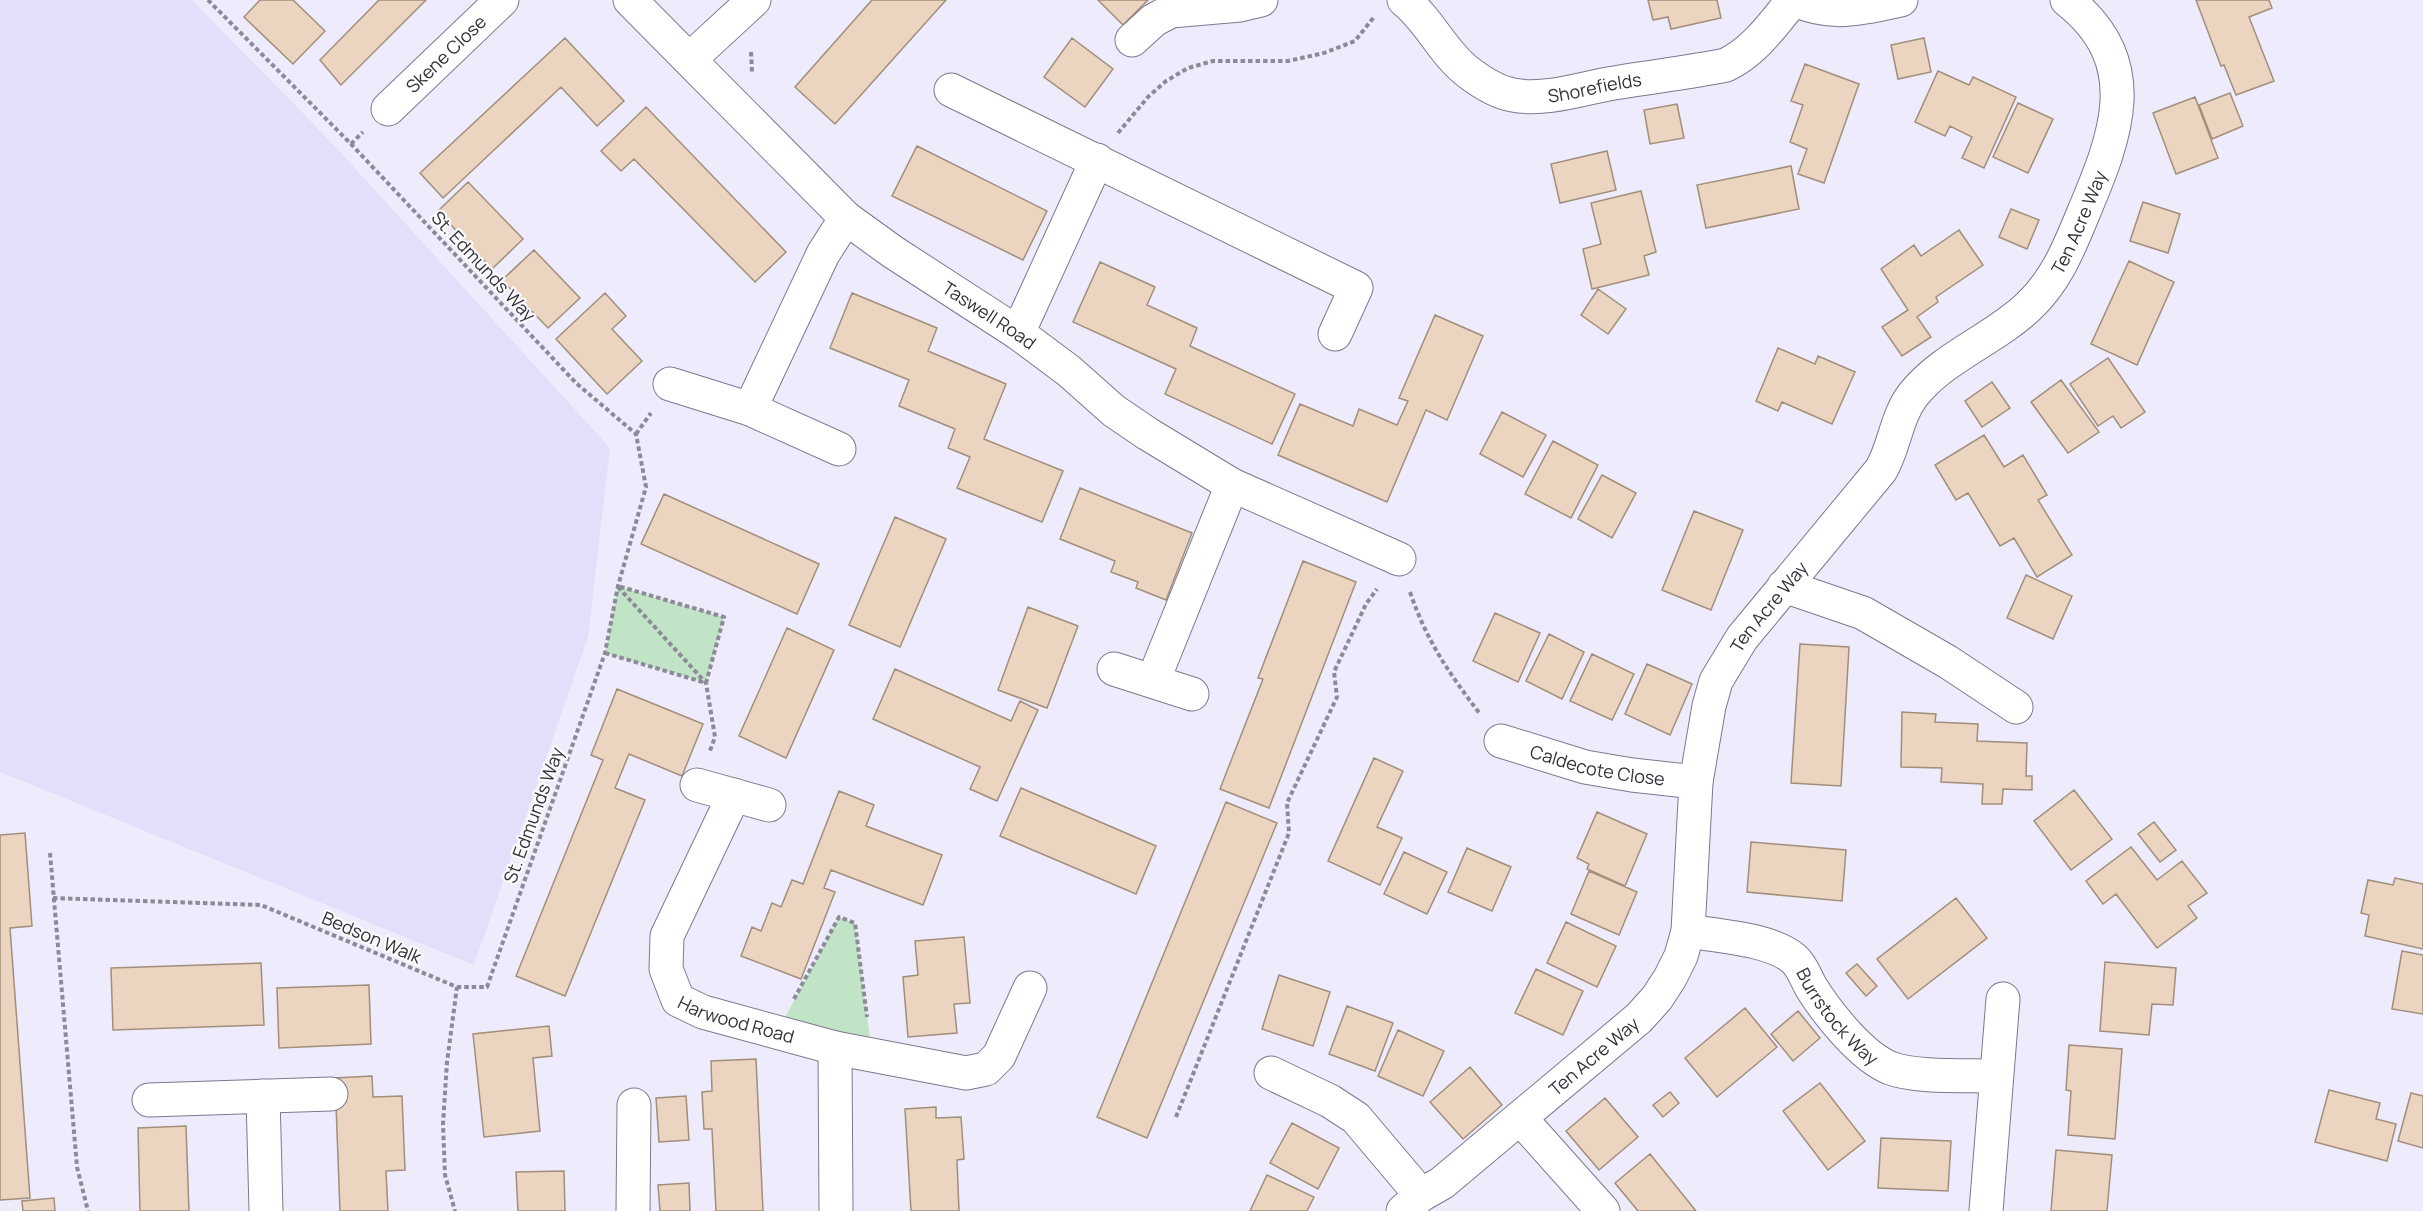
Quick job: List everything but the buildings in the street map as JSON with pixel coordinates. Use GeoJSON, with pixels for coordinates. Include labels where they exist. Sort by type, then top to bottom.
{"type":"FeatureCollection","features":[{"type":"Feature","properties":{"kind":"street","name":"Skene Close"},"geometry":{"type":"LineString","coordinates":[[388,109],[502,0]]}},
{"type":"Feature","properties":{"kind":"street","name":"Taswell Road"},"geometry":{"type":"LineString","coordinates":[[630,0],[846,218],[893,252],[1018,333],[1068,371],[1114,411],[1232,485],[1399,559]]}},
{"type":"Feature","properties":{"kind":"street"},"geometry":{"type":"LineString","coordinates":[[690,59],[754,0]]}},
{"type":"Feature","properties":{"kind":"street"},"geometry":{"type":"LineString","coordinates":[[1132,40],[1154,20],[1171,11],[1240,5],[1261,0]]}},
{"type":"Feature","properties":{"kind":"street"},"geometry":{"type":"LineString","coordinates":[[1795,0],[1822,9],[1845,11],[1901,0]]}},
{"type":"Feature","properties":{"kind":"street","name":"Shorefields"},"geometry":{"type":"LineString","coordinates":[[1392,4],[1425,19],[1448,53],[1466,70],[1499,91],[1514,95],[1539,95],[1726,65],[1739,59],[1754,46],[1795,0]]}},
{"type":"Feature","properties":{"kind":"street","name":"Ten Acre Way"},"geometry":{"type":"LineString","coordinates":[[1412,1203],[1442,1184],[1645,1011],[1670,978],[1681,956],[1688,931],[1696,782],[1709,705],[1716,681],[1742,638],[1881,470],[1890,454],[1900,417],[1913,394],[1934,375],[2028,307],[2048,285],[2063,261],[2096,185],[2114,130],[2118,108],[2118,87],[2108,50],[2085,14],[2067,0]]}},
{"type":"Feature","properties":{"kind":"street"},"geometry":{"type":"LineString","coordinates":[[951,90],[1356,288],[1335,333]]}},
{"type":"Feature","properties":{"kind":"street"},"geometry":{"type":"LineString","coordinates":[[1018,333],[1097,160]]}},
{"type":"Feature","properties":{"kind":"street"},"geometry":{"type":"LineString","coordinates":[[750,409],[823,254],[846,218]]}},
{"type":"Feature","properties":{"kind":"street"},"geometry":{"type":"LineString","coordinates":[[670,384],[750,409],[839,449]]}},
{"type":"Feature","properties":{"kind":"street"},"geometry":{"type":"LineString","coordinates":[[1153,681],[1232,485]]}},
{"type":"Feature","properties":{"kind":"street"},"geometry":{"type":"LineString","coordinates":[[1784,586],[1863,613],[1948,662],[2016,707]]}},
{"type":"Feature","properties":{"kind":"street"},"geometry":{"type":"LineString","coordinates":[[1114,669],[1192,694]]}},
{"type":"Feature","properties":{"kind":"street","name":"Caldecote Close"},"geometry":{"type":"LineString","coordinates":[[1501,741],[1585,767],[1642,777],[1696,782]]}},
{"type":"Feature","properties":{"kind":"street"},"geometry":{"type":"LineString","coordinates":[[698,785],[770,805]]}},
{"type":"Feature","properties":{"kind":"street","name":"Harwood Road"},"geometry":{"type":"LineString","coordinates":[[734,795],[667,936],[666,969],[678,1000],[703,1012],[835,1048],[966,1073],[986,1069],[999,1056],[1030,988]]}},
{"type":"Feature","properties":{"kind":"street","name":"Burrstock Way"},"geometry":{"type":"LineString","coordinates":[[1688,931],[1765,946],[1794,959],[1813,989],[1857,1044],[1873,1058],[1890,1068],[1911,1072],[1996,1076]]}},
{"type":"Feature","properties":{"kind":"street"},"geometry":{"type":"LineString","coordinates":[[1986,1211],[2003,999]]}},
{"type":"Feature","properties":{"kind":"street"},"geometry":{"type":"LineString","coordinates":[[835,1048],[836,1211]]}},
{"type":"Feature","properties":{"kind":"street"},"geometry":{"type":"LineString","coordinates":[[1271,1072],[1330,1101],[1356,1118],[1412,1203]]}},
{"type":"Feature","properties":{"kind":"street"},"geometry":{"type":"LineString","coordinates":[[149,1100],[331,1094]]}},
{"type":"Feature","properties":{"kind":"street"},"geometry":{"type":"LineString","coordinates":[[263,1096],[266,1211]]}},
{"type":"Feature","properties":{"kind":"street"},"geometry":{"type":"LineString","coordinates":[[633,1211],[619,1142],[634,1104]]}},
{"type":"Feature","properties":{"kind":"street"},"geometry":{"type":"LineString","coordinates":[[1520,1118],[1603,1211]]}},
{"type":"Feature","properties":{"kind":"path","name":"St. Edmunds Way"},"geometry":{"type":"LineString","coordinates":[[208,0],[351,144],[576,383],[636,434],[646,487],[618,586],[605,653],[487,987],[457,987]]}},
{"type":"Feature","properties":{"kind":"path"},"geometry":{"type":"LineString","coordinates":[[1097,160],[1148,97],[1166,81],[1188,68],[1213,61],[1288,61],[1324,53],[1355,41],[1392,4]]}},
{"type":"Feature","properties":{"kind":"path"},"geometry":{"type":"LineString","coordinates":[[752,45],[752,71],[755,80]]}},
{"type":"Feature","properties":{"kind":"path"},"geometry":{"type":"LineString","coordinates":[[1399,559],[1421,624],[1444,666],[1501,741]]}},
{"type":"Feature","properties":{"kind":"path"},"geometry":{"type":"LineString","coordinates":[[1176,1117],[1289,833],[1287,802],[1337,697],[1334,672],[1366,604],[1399,559]]}},
{"type":"Feature","properties":{"kind":"path"},"geometry":{"type":"LineString","coordinates":[[618,586],[724,617],[706,683],[715,737],[698,785]]}},
{"type":"Feature","properties":{"kind":"path"},"geometry":{"type":"LineString","coordinates":[[618,586],[706,683]]}},
{"type":"Feature","properties":{"kind":"path"},"geometry":{"type":"LineString","coordinates":[[605,653],[706,683]]}},
{"type":"Feature","properties":{"kind":"path"},"geometry":{"type":"LineString","coordinates":[[50,853],[52,898],[77,1167],[88,1211]]}},
{"type":"Feature","properties":{"kind":"path","name":"Bedson Walk"},"geometry":{"type":"LineString","coordinates":[[52,898],[261,905],[457,987]]}},
{"type":"Feature","properties":{"kind":"path"},"geometry":{"type":"LineString","coordinates":[[777,1032],[838,917],[855,923],[872,1054]]}},
{"type":"Feature","properties":{"kind":"path"},"geometry":{"type":"LineString","coordinates":[[455,1211],[445,1175],[443,1124],[447,1062],[457,987]]}},
{"type":"Feature","properties":{"kind":"shaded area"},"geometry":{"type":"Polygon","coordinates":[[[0,0],[192,0],[332,143],[610,448],[588,637],[474,965],[0,772],[0,0]]]}},
{"type":"Feature","properties":{"kind":"green space"},"geometry":{"type":"Polygon","coordinates":[[[618,586],[724,617],[706,683],[605,653],[618,586]]]}},
{"type":"Feature","properties":{"kind":"green space"},"geometry":{"type":"Polygon","coordinates":[[[839,917],[855,923],[872,1054],[777,1032],[839,917]]]}}]}
